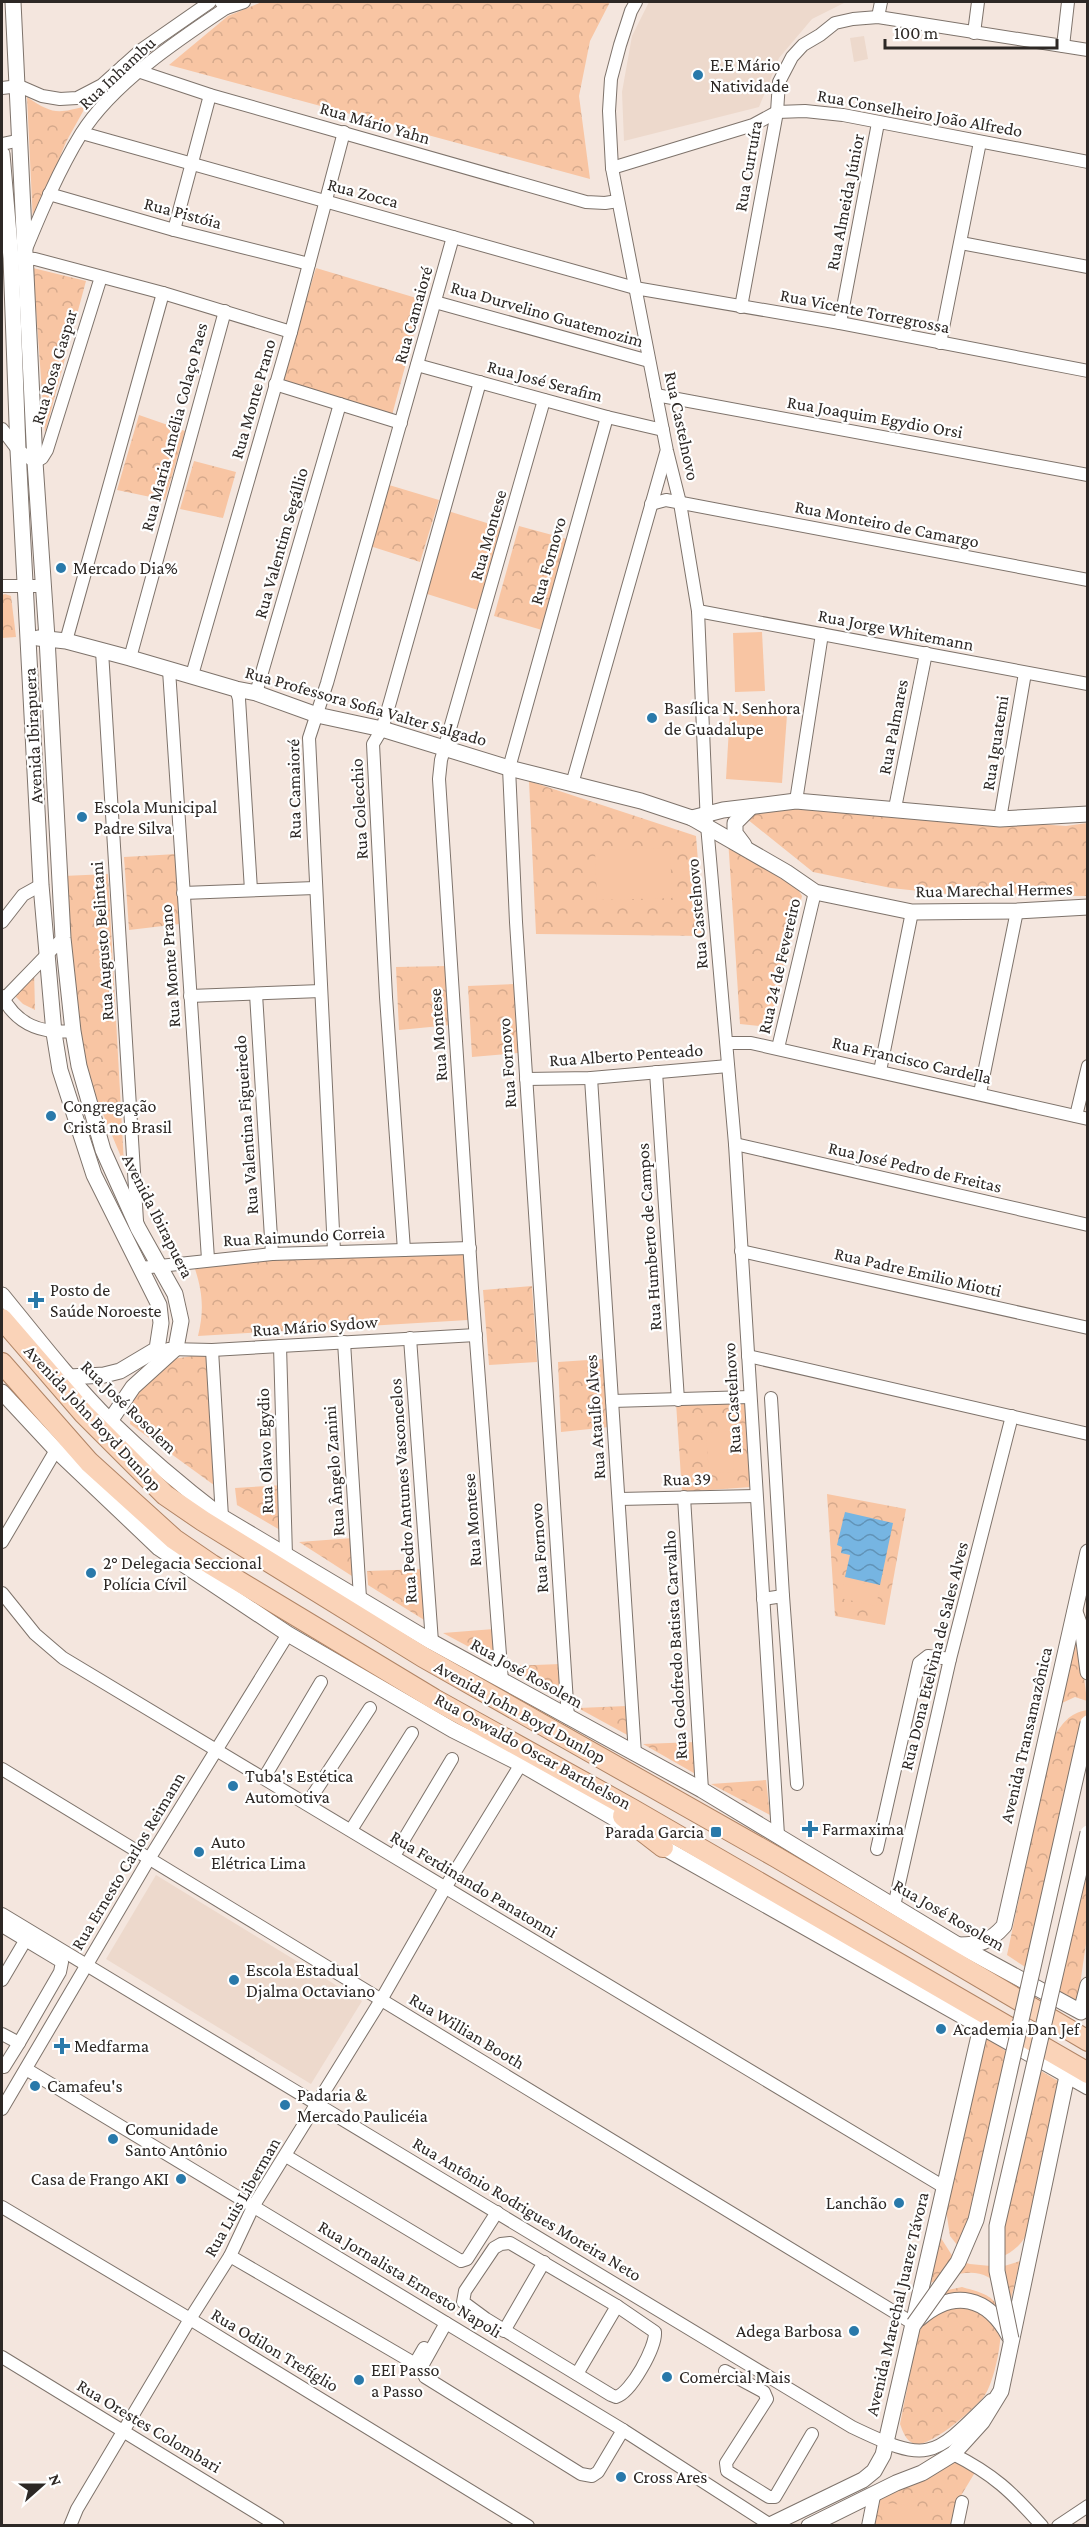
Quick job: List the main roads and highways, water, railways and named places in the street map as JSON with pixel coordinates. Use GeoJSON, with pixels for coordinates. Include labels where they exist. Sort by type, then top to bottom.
{"type":"FeatureCollection","features":[{"type":"Feature","properties":{"kind":"main road","name":"Avenida John Boyd Dunlop"},"geometry":{"type":"LineString","coordinates":[[2,1319],[84,1414],[165,1495],[203,1521],[423,1657],[776,1857],[1088,2042]]}},
{"type":"Feature","properties":{"kind":"main road","name":"Avenida John Boyd Dunlop"},"geometry":{"type":"LineString","coordinates":[[2,1363],[89,1462],[174,1539],[255,1593],[424,1693],[566,1772],[1088,2073]]}},
{"type":"Feature","properties":{"kind":"main road"},"geometry":{"type":"LineString","coordinates":[[566,1772],[663,1847]]}},
{"type":"Feature","properties":{"kind":"water"},"geometry":{"type":"Polygon","coordinates":[[[845,1512],[893,1523],[880,1585],[845,1577],[850,1555],[841,1553],[842,1547],[837,1545],[845,1512]]]}},
{"type":"Feature","properties":{"kind":"place","name":"E.E Mário Natividade"},"geometry":{"type":"Point","coordinates":[698,75]}},
{"type":"Feature","properties":{"kind":"place","name":"Mercado Dia%"},"geometry":{"type":"Point","coordinates":[61,568]}},
{"type":"Feature","properties":{"kind":"place","name":"Basílica N. Senhora de Guadalupe"},"geometry":{"type":"Point","coordinates":[652,718]}},
{"type":"Feature","properties":{"kind":"place","name":"Escola Municipal Padre Silva"},"geometry":{"type":"Point","coordinates":[82,817]}},
{"type":"Feature","properties":{"kind":"place","name":"Congregação Cristã no Brasil"},"geometry":{"type":"Point","coordinates":[51,1116]}},
{"type":"Feature","properties":{"kind":"place","name":"Posto de Saúde Noroeste"},"geometry":{"type":"Point","coordinates":[36,1300]}},
{"type":"Feature","properties":{"kind":"place","name":"2° Delegacia Seccional Polícia Cívil"},"geometry":{"type":"Point","coordinates":[91,1573]}},
{"type":"Feature","properties":{"kind":"place","name":"Tuba's Estética Automotiva"},"geometry":{"type":"Point","coordinates":[233,1786]}},
{"type":"Feature","properties":{"kind":"place","name":"Farmaxima"},"geometry":{"type":"Point","coordinates":[810,1829]}},
{"type":"Feature","properties":{"kind":"place","name":"Parada Garcia"},"geometry":{"type":"Point","coordinates":[716,1832]}},
{"type":"Feature","properties":{"kind":"place","name":"Auto Elétrica Lima"},"geometry":{"type":"Point","coordinates":[199,1852]}},
{"type":"Feature","properties":{"kind":"place","name":"Escola Estadual Djalma Octaviano"},"geometry":{"type":"Point","coordinates":[234,1980]}},
{"type":"Feature","properties":{"kind":"place","name":"Academia Dan Jef"},"geometry":{"type":"Point","coordinates":[941,2029]}},
{"type":"Feature","properties":{"kind":"place","name":"Medfarma"},"geometry":{"type":"Point","coordinates":[62,2046]}},
{"type":"Feature","properties":{"kind":"place","name":"Camafeu's"},"geometry":{"type":"Point","coordinates":[35,2086]}},
{"type":"Feature","properties":{"kind":"place","name":"Padaria & Mercado Paulicéia"},"geometry":{"type":"Point","coordinates":[285,2105]}},
{"type":"Feature","properties":{"kind":"place","name":"Comunidade Santo Antônio"},"geometry":{"type":"Point","coordinates":[113,2139]}},
{"type":"Feature","properties":{"kind":"place","name":"Casa de Frango AKI"},"geometry":{"type":"Point","coordinates":[181,2179]}},
{"type":"Feature","properties":{"kind":"place","name":"Lanchão"},"geometry":{"type":"Point","coordinates":[899,2203]}},
{"type":"Feature","properties":{"kind":"place","name":"Adega Barbosa"},"geometry":{"type":"Point","coordinates":[854,2331]}},
{"type":"Feature","properties":{"kind":"place","name":"Comercial Mais"},"geometry":{"type":"Point","coordinates":[667,2377]}},
{"type":"Feature","properties":{"kind":"place","name":"EEI Passo a Passo"},"geometry":{"type":"Point","coordinates":[359,2380]}},
{"type":"Feature","properties":{"kind":"place","name":"Cross Ares"},"geometry":{"type":"Point","coordinates":[621,2477]}}]}
